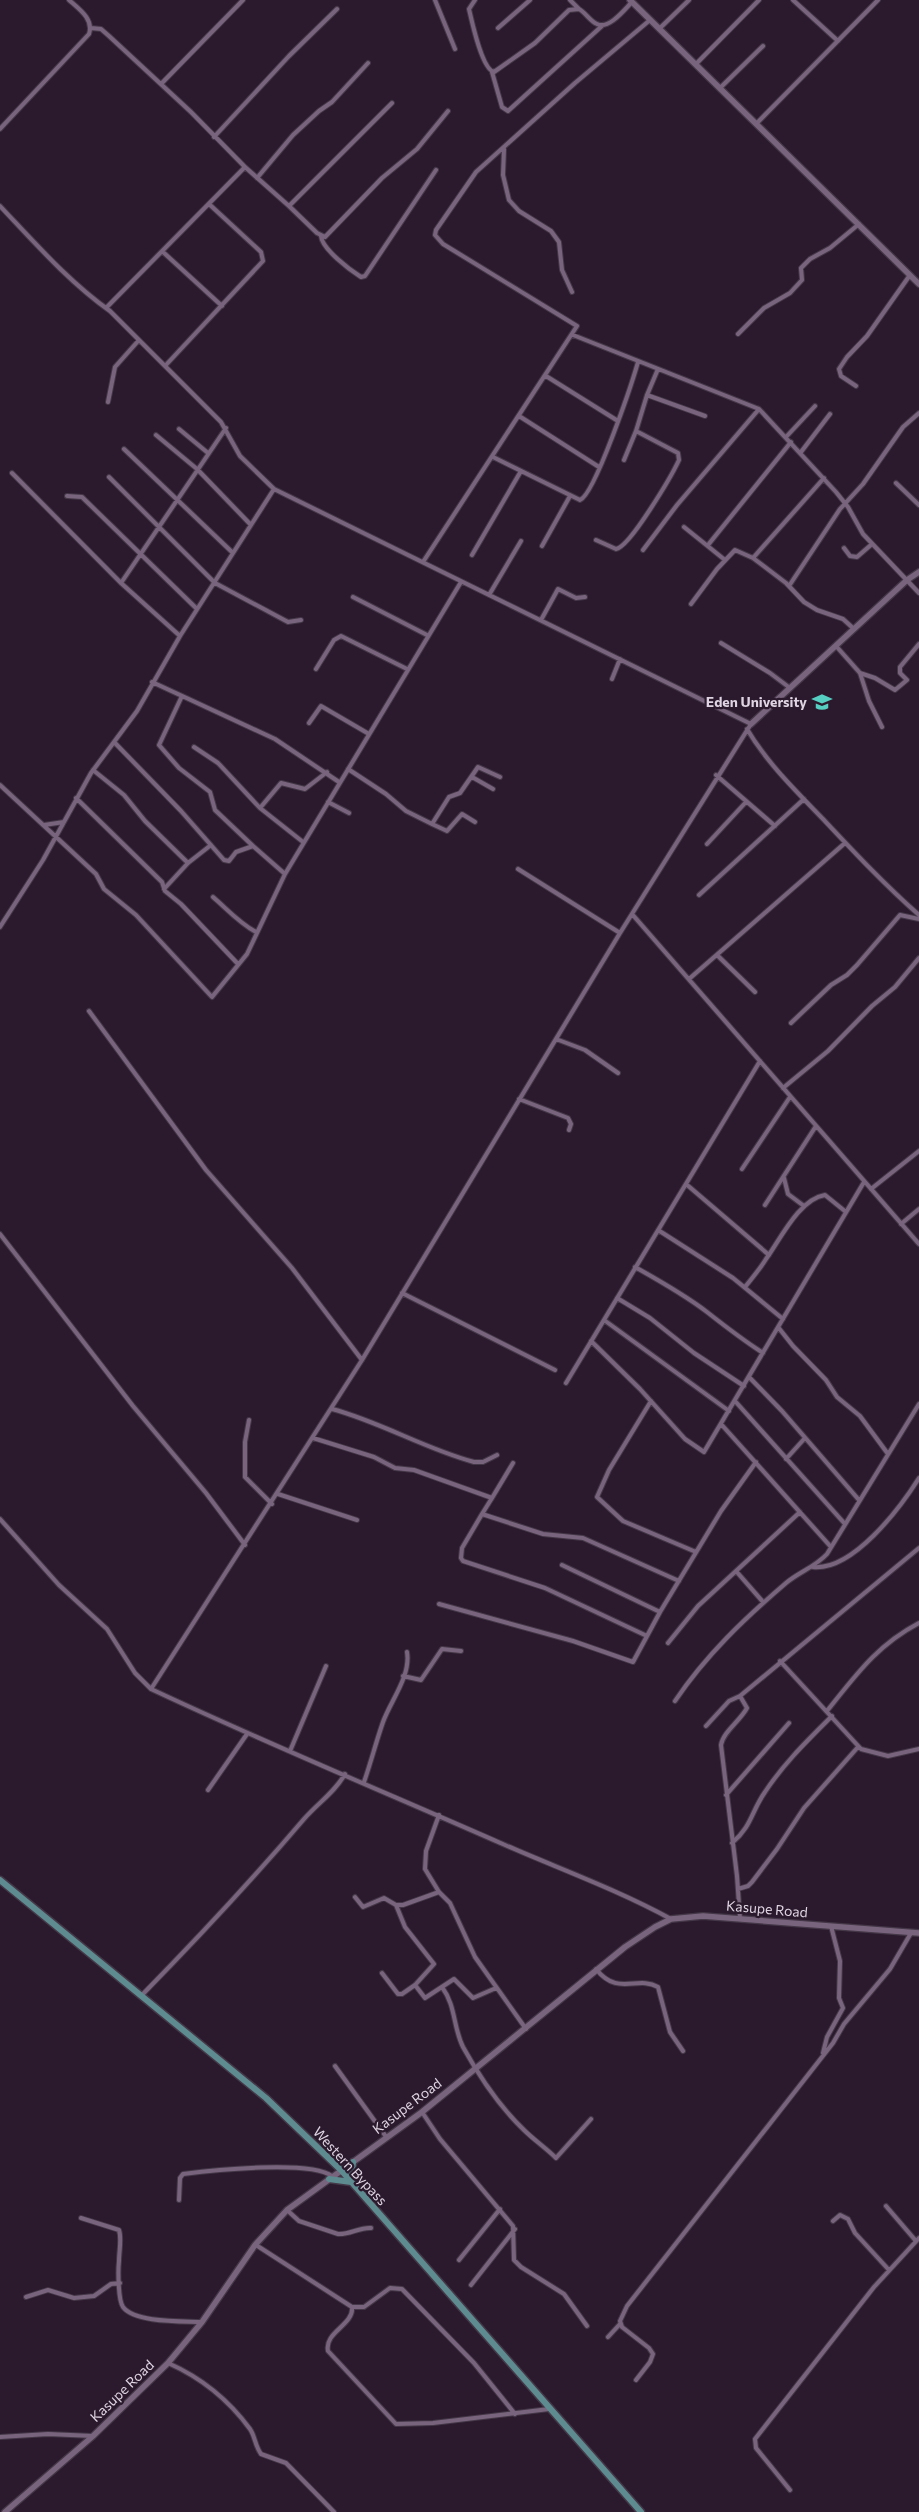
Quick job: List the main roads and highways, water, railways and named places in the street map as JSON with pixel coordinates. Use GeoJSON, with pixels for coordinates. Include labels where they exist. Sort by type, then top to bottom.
{"type":"FeatureCollection","features":[{"type":"Feature","properties":{"kind":"main road","name":"Western Bypass"},"geometry":{"type":"LineString","coordinates":[[0,1880],[266,2098],[332,2161],[641,2512]]}},
{"type":"Feature","properties":{"kind":"main road"},"geometry":{"type":"LineString","coordinates":[[332,2161],[338,2164],[352,2162],[351,2182],[331,2177],[332,2161]]}},
{"type":"Feature","properties":{"kind":"place","name":"Eden University"},"geometry":{"type":"Point","coordinates":[822,702]}}]}
